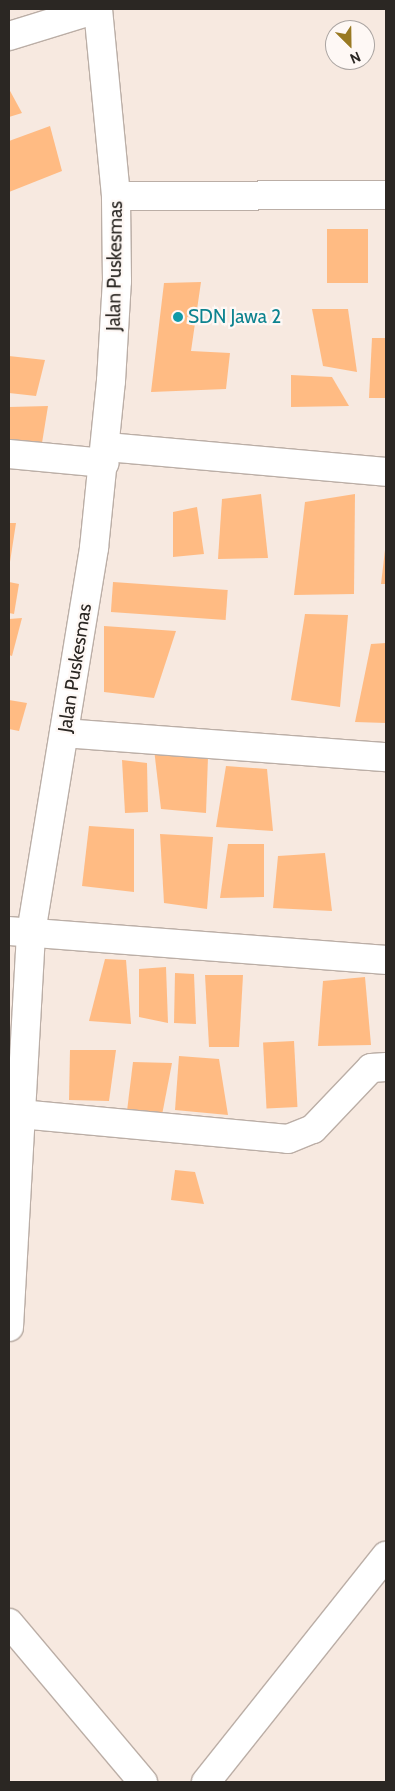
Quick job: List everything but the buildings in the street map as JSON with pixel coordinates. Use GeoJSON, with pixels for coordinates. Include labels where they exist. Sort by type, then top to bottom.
{"type":"FeatureCollection","features":[{"type":"Feature","properties":{"kind":"street"},"geometry":{"type":"LineString","coordinates":[[9,36],[98,9]]}},
{"type":"Feature","properties":{"kind":"street","name":"Jalan Puskesmas"},"geometry":{"type":"LineString","coordinates":[[9,1327],[20,932],[64,733],[94,548],[106,455],[117,281],[116,196],[98,9]]}},
{"type":"Feature","properties":{"kind":"street"},"geometry":{"type":"LineString","coordinates":[[116,196],[386,195]]}},
{"type":"Feature","properties":{"kind":"street"},"geometry":{"type":"LineString","coordinates":[[9,454],[106,455],[386,472]]}},
{"type":"Feature","properties":{"kind":"street"},"geometry":{"type":"LineString","coordinates":[[64,733],[386,757]]}},
{"type":"Feature","properties":{"kind":"street"},"geometry":{"type":"LineString","coordinates":[[20,932],[386,960]]}},
{"type":"Feature","properties":{"kind":"street"},"geometry":{"type":"LineString","coordinates":[[14,1113],[288,1139],[313,1129],[371,1068],[386,1067]]}},
{"type":"Feature","properties":{"kind":"street"},"geometry":{"type":"LineString","coordinates":[[206,1782],[386,1556]]}},
{"type":"Feature","properties":{"kind":"street"},"geometry":{"type":"LineString","coordinates":[[9,1623],[143,1782]]}},
{"type":"Feature","properties":{"kind":"place","name":"SDN Jawa 2"},"geometry":{"type":"Point","coordinates":[178,317]}}]}
